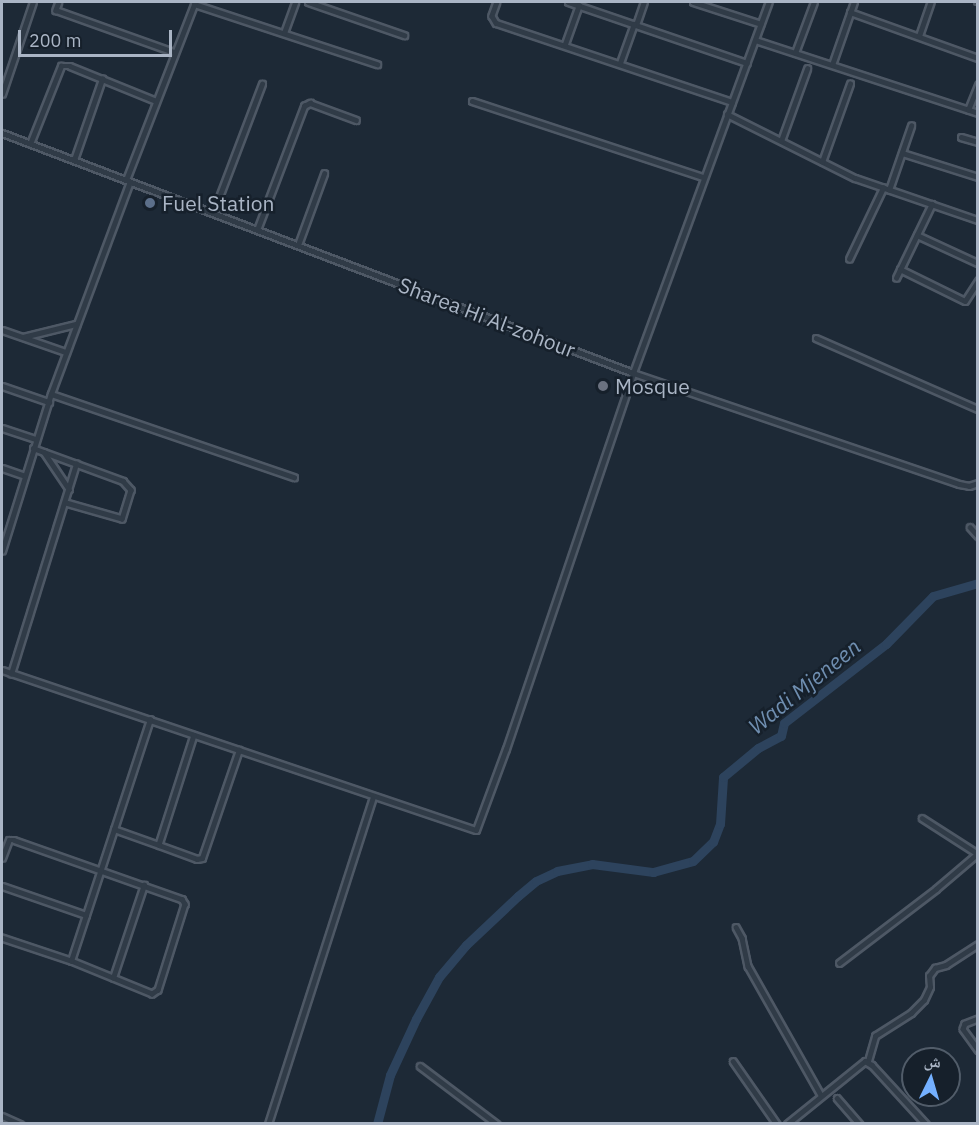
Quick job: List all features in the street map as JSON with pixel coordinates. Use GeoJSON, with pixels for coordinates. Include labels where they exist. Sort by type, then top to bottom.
{"type":"FeatureCollection","features":[{"type":"Feature","properties":{"kind":"street"},"geometry":{"type":"LineString","coordinates":[[2,94],[33,2]]}},
{"type":"Feature","properties":{"kind":"street"},"geometry":{"type":"LineString","coordinates":[[59,2],[56,10],[174,52]]}},
{"type":"Feature","properties":{"kind":"street"},"geometry":{"type":"LineString","coordinates":[[284,33],[295,2]]}},
{"type":"Feature","properties":{"kind":"street"},"geometry":{"type":"LineString","coordinates":[[308,2],[404,35]]}},
{"type":"Feature","properties":{"kind":"street"},"geometry":{"type":"LineString","coordinates":[[497,2],[492,16],[496,23],[565,44],[732,102]]}},
{"type":"Feature","properties":{"kind":"street"},"geometry":{"type":"LineString","coordinates":[[568,2],[747,63]]}},
{"type":"Feature","properties":{"kind":"street"},"geometry":{"type":"LineString","coordinates":[[620,63],[644,2]]}},
{"type":"Feature","properties":{"kind":"street"},"geometry":{"type":"LineString","coordinates":[[693,2],[761,24]]}},
{"type":"Feature","properties":{"kind":"street"},"geometry":{"type":"LineString","coordinates":[[2,670],[476,830],[506,749],[633,373],[769,2]]}},
{"type":"Feature","properties":{"kind":"street"},"geometry":{"type":"LineString","coordinates":[[795,53],[814,2]]}},
{"type":"Feature","properties":{"kind":"street"},"geometry":{"type":"LineString","coordinates":[[832,66],[852,2]]}},
{"type":"Feature","properties":{"kind":"street"},"geometry":{"type":"LineString","coordinates":[[919,36],[931,2]]}},
{"type":"Feature","properties":{"kind":"street"},"geometry":{"type":"LineString","coordinates":[[2,549],[51,393],[174,52],[195,3],[377,63]]}},
{"type":"Feature","properties":{"kind":"street"},"geometry":{"type":"LineString","coordinates":[[565,44],[579,5]]}},
{"type":"Feature","properties":{"kind":"street"},"geometry":{"type":"LineString","coordinates":[[850,12],[978,58]]}},
{"type":"Feature","properties":{"kind":"street"},"geometry":{"type":"LineString","coordinates":[[755,40],[978,113]]}},
{"type":"Feature","properties":{"kind":"street"},"geometry":{"type":"LineString","coordinates":[[30,144],[58,68],[70,66],[156,101]]}},
{"type":"Feature","properties":{"kind":"street"},"geometry":{"type":"LineString","coordinates":[[781,141],[807,69]]}},
{"type":"Feature","properties":{"kind":"street"},"geometry":{"type":"LineString","coordinates":[[74,160],[102,79]]}},
{"type":"Feature","properties":{"kind":"street"},"geometry":{"type":"LineString","coordinates":[[213,213],[262,84]]}},
{"type":"Feature","properties":{"kind":"street"},"geometry":{"type":"LineString","coordinates":[[822,162],[850,84]]}},
{"type":"Feature","properties":{"kind":"street"},"geometry":{"type":"LineString","coordinates":[[968,110],[978,85]]}},
{"type":"Feature","properties":{"kind":"street"},"geometry":{"type":"LineString","coordinates":[[472,101],[703,177]]}},
{"type":"Feature","properties":{"kind":"street"},"geometry":{"type":"LineString","coordinates":[[257,230],[304,106],[310,103],[356,120]]}},
{"type":"Feature","properties":{"kind":"street"},"geometry":{"type":"LineString","coordinates":[[727,114],[822,162],[886,189],[978,220]]}},
{"type":"Feature","properties":{"kind":"street"},"geometry":{"type":"LineString","coordinates":[[849,259],[886,189],[911,126]]}},
{"type":"Feature","properties":{"kind":"street","name":"Sharea Hi Al-zohour"},"geometry":{"type":"LineString","coordinates":[[2,133],[633,373],[959,484],[969,486],[978,483]]}},
{"type":"Feature","properties":{"kind":"street"},"geometry":{"type":"LineString","coordinates":[[961,137],[978,142]]}},
{"type":"Feature","properties":{"kind":"street"},"geometry":{"type":"LineString","coordinates":[[902,153],[978,177]]}},
{"type":"Feature","properties":{"kind":"street"},"geometry":{"type":"LineString","coordinates":[[298,245],[324,174]]}},
{"type":"Feature","properties":{"kind":"street"},"geometry":{"type":"LineString","coordinates":[[896,278],[932,204]]}},
{"type":"Feature","properties":{"kind":"street"},"geometry":{"type":"LineString","coordinates":[[917,235],[978,262]]}},
{"type":"Feature","properties":{"kind":"street"},"geometry":{"type":"LineString","coordinates":[[900,269],[965,301],[978,281]]}},
{"type":"Feature","properties":{"kind":"street"},"geometry":{"type":"LineString","coordinates":[[22,337],[76,324]]}},
{"type":"Feature","properties":{"kind":"street"},"geometry":{"type":"LineString","coordinates":[[2,330],[66,352]]}},
{"type":"Feature","properties":{"kind":"street"},"geometry":{"type":"LineString","coordinates":[[816,338],[978,409]]}},
{"type":"Feature","properties":{"kind":"street"},"geometry":{"type":"LineString","coordinates":[[2,386],[49,402]]}},
{"type":"Feature","properties":{"kind":"street"},"geometry":{"type":"LineString","coordinates":[[51,393],[294,477]]}},
{"type":"Feature","properties":{"kind":"street"},"geometry":{"type":"LineString","coordinates":[[2,428],[36,439]]}},
{"type":"Feature","properties":{"kind":"street"},"geometry":{"type":"LineString","coordinates":[[33,448],[128,483],[131,490],[124,517],[120,518],[66,502]]}},
{"type":"Feature","properties":{"kind":"street"},"geometry":{"type":"LineString","coordinates":[[44,452],[69,489]]}},
{"type":"Feature","properties":{"kind":"street"},"geometry":{"type":"LineString","coordinates":[[11,674],[76,464]]}},
{"type":"Feature","properties":{"kind":"street"},"geometry":{"type":"LineString","coordinates":[[2,468],[25,476]]}},
{"type":"Feature","properties":{"kind":"street"},"geometry":{"type":"LineString","coordinates":[[970,527],[978,536]]}},
{"type":"Feature","properties":{"kind":"street"},"geometry":{"type":"LineString","coordinates":[[71,961],[150,720]]}},
{"type":"Feature","properties":{"kind":"street"},"geometry":{"type":"LineString","coordinates":[[159,845],[194,735]]}},
{"type":"Feature","properties":{"kind":"street"},"geometry":{"type":"LineString","coordinates":[[114,829],[197,859],[202,858],[238,750]]}},
{"type":"Feature","properties":{"kind":"street"},"geometry":{"type":"LineString","coordinates":[[268,1124],[373,796]]}},
{"type":"Feature","properties":{"kind":"street"},"geometry":{"type":"LineString","coordinates":[[839,963],[936,889],[977,854],[922,818]]}},
{"type":"Feature","properties":{"kind":"street"},"geometry":{"type":"LineString","coordinates":[[2,858],[11,839],[101,869],[185,902],[158,990],[153,994],[71,961],[2,938]]}},
{"type":"Feature","properties":{"kind":"street"},"geometry":{"type":"LineString","coordinates":[[113,978],[144,885]]}},
{"type":"Feature","properties":{"kind":"street"},"geometry":{"type":"LineString","coordinates":[[2,886],[86,915]]}},
{"type":"Feature","properties":{"kind":"street"},"geometry":{"type":"LineString","coordinates":[[736,927],[742,938],[748,966],[821,1095]]}},
{"type":"Feature","properties":{"kind":"street"},"geometry":{"type":"LineString","coordinates":[[787,1124],[821,1095],[868,1061],[875,1036],[911,1013],[924,1000],[930,987],[929,976],[935,968],[946,965],[978,944]]}},
{"type":"Feature","properties":{"kind":"street"},"geometry":{"type":"LineString","coordinates":[[978,1019],[965,1024],[963,1029],[978,1050]]}},
{"type":"Feature","properties":{"kind":"street"},"geometry":{"type":"LineString","coordinates":[[733,1061],[777,1124]]}},
{"type":"Feature","properties":{"kind":"street"},"geometry":{"type":"LineString","coordinates":[[868,1061],[926,1124]]}},
{"type":"Feature","properties":{"kind":"street"},"geometry":{"type":"LineString","coordinates":[[420,1066],[497,1124]]}},
{"type":"Feature","properties":{"kind":"street"},"geometry":{"type":"LineString","coordinates":[[837,1098],[860,1124]]}},
{"type":"Feature","properties":{"kind":"street"},"geometry":{"type":"LineString","coordinates":[[2,1116],[20,1124]]}},
{"type":"Feature","properties":{"kind":"waterway","name":"Wadi Mjeneen"},"geometry":{"type":"LineString","coordinates":[[377,1124],[390,1075],[439,977],[466,945],[518,896],[536,881],[557,871],[592,864],[653,872],[693,861],[713,842],[720,824],[723,777],[758,748],[781,736],[784,723],[886,644],[933,596],[978,583]]}},
{"type":"Feature","properties":{"kind":"place","name":"Fuel Station"},"geometry":{"type":"Point","coordinates":[150,203]}},
{"type":"Feature","properties":{"kind":"place","name":"Mosque"},"geometry":{"type":"Point","coordinates":[603,386]}}]}
